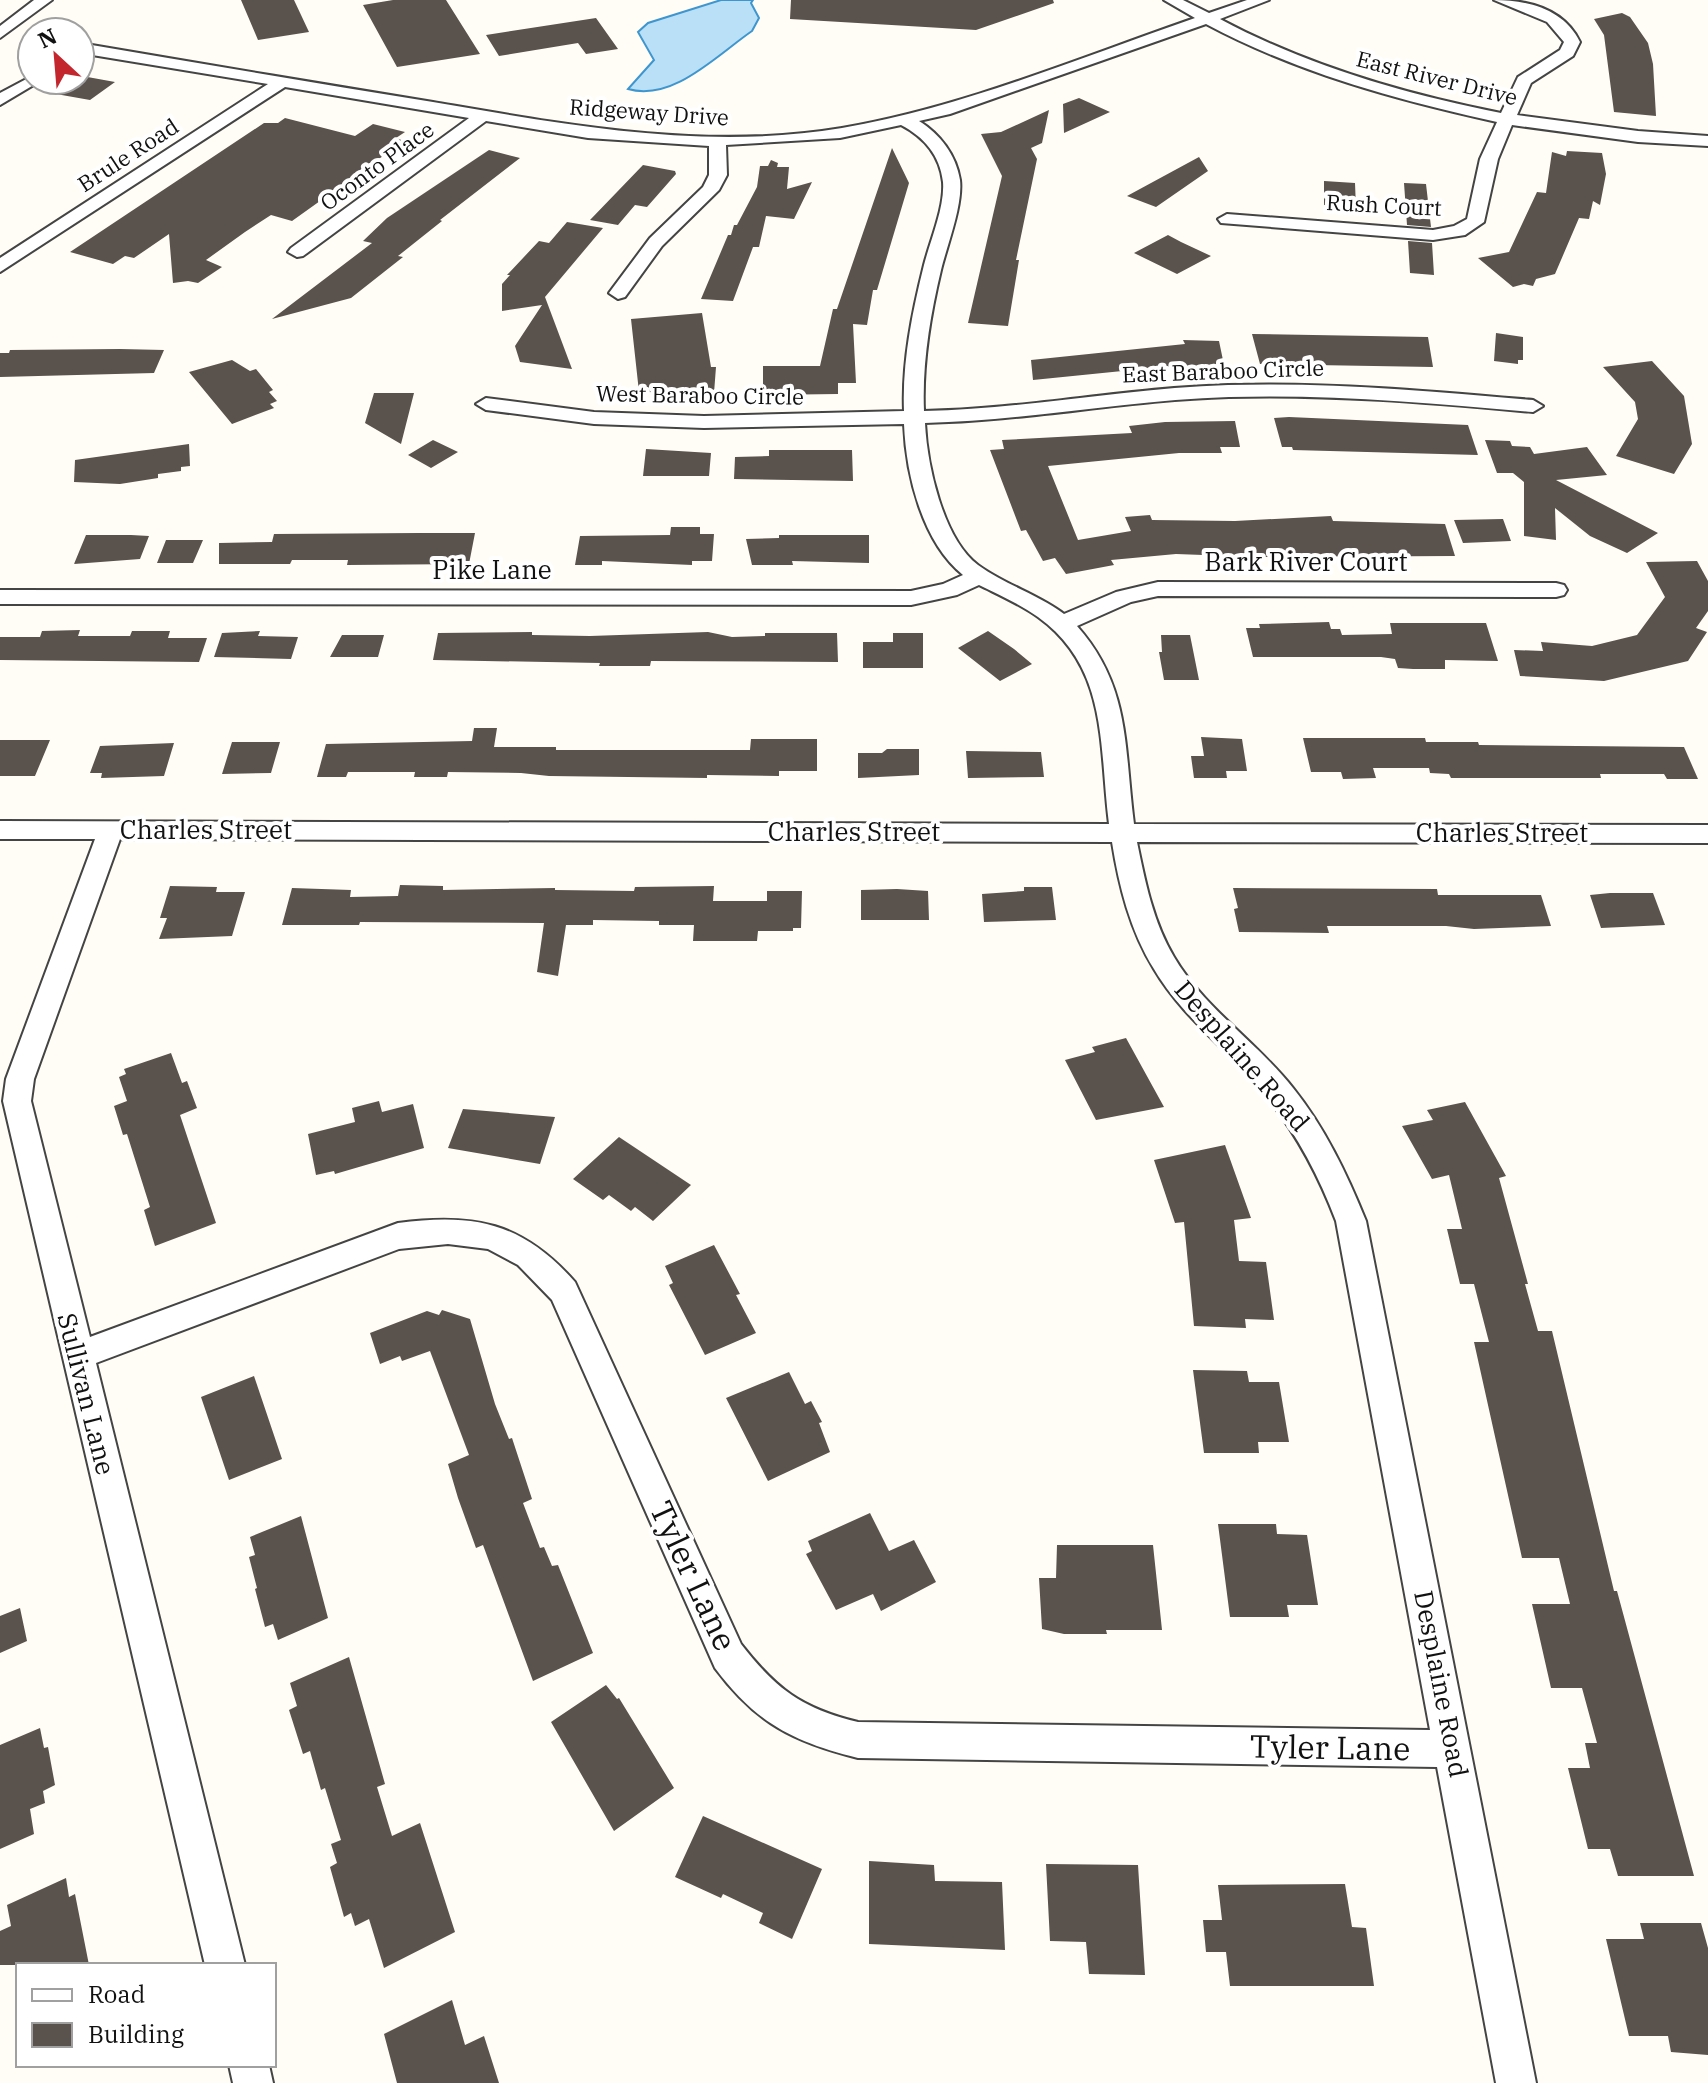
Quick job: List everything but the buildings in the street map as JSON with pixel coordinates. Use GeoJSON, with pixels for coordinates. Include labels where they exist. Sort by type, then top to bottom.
{"type":"FeatureCollection","features":[{"type":"Feature","properties":{"kind":"street"},"geometry":{"type":"LineString","coordinates":[[0,34],[44,0]]}},
{"type":"Feature","properties":{"kind":"street","name":"East River Drive"},"geometry":{"type":"LineString","coordinates":[[1172,0],[1203,18],[1284,55],[1359,83],[1506,119],[1625,135],[1708,141]]}},
{"type":"Feature","properties":{"kind":"street","name":"Ridgeway Drive"},"geometry":{"type":"LineString","coordinates":[[96,52],[632,138],[717,141],[802,137],[906,121],[975,102],[1203,18],[1261,0]]}},
{"type":"Feature","properties":{"kind":"street","name":"Rush Court"},"geometry":{"type":"LineString","coordinates":[[1227,219],[1433,235],[1459,231],[1475,222],[1489,159],[1524,80],[1567,53],[1572,42],[1570,33],[1559,23],[1502,0]]}},
{"type":"Feature","properties":{"kind":"street","name":"Brule Road"},"geometry":{"type":"LineString","coordinates":[[0,266],[282,82]]}},
{"type":"Feature","properties":{"kind":"street","name":"Oconto Place"},"geometry":{"type":"LineString","coordinates":[[297,252],[482,116]]}},
{"type":"Feature","properties":{"kind":"street","name":"Desplaine Road"},"geometry":{"type":"LineString","coordinates":[[906,121],[939,147],[952,174],[952,191],[921,306],[914,354],[915,419],[929,502],[951,552],[980,576],[1035,605],[1062,624],[1092,659],[1107,696],[1134,894],[1148,934],[1186,996],[1268,1078],[1304,1123],[1332,1170],[1351,1221],[1516,2083]]}},
{"type":"Feature","properties":{"kind":"street"},"geometry":{"type":"LineString","coordinates":[[618,293],[656,242],[710,190],[718,175],[717,141]]}},
{"type":"Feature","properties":{"kind":"street","name":"East Baraboo Circle"},"geometry":{"type":"LineString","coordinates":[[915,419],[1227,391],[1361,391],[1533,406]]}},
{"type":"Feature","properties":{"kind":"street","name":"West Baraboo Circle"},"geometry":{"type":"LineString","coordinates":[[486,404],[539,413],[651,422],[915,419]]}},
{"type":"Feature","properties":{"kind":"street","name":"Pike Lane"},"geometry":{"type":"LineString","coordinates":[[0,597],[911,598],[949,590],[980,576]]}},
{"type":"Feature","properties":{"kind":"street","name":"Bark River Court"},"geometry":{"type":"LineString","coordinates":[[1062,624],[1124,597],[1158,589],[1556,590]]}},
{"type":"Feature","properties":{"kind":"street","name":"Charles Street"},"geometry":{"type":"LineString","coordinates":[[0,830],[1708,834]]}},
{"type":"Feature","properties":{"kind":"street","name":"Sullivan Lane"},"geometry":{"type":"LineString","coordinates":[[111,830],[20,1079],[17,1101],[225,1963]]}},
{"type":"Feature","properties":{"kind":"street","name":"Tyler Lane"},"geometry":{"type":"LineString","coordinates":[[77,1356],[398,1236],[434,1230],[464,1230],[498,1238],[524,1250],[545,1266],[564,1291],[728,1656],[752,1689],[780,1712],[812,1729],[858,1740],[1453,1749]]}},
{"type":"Feature","properties":{"kind":"water"},"geometry":{"type":"Polygon","coordinates":[[[721,0],[753,0],[751,3],[759,18],[752,31],[678,83],[645,91],[628,89],[654,60],[638,32],[648,23],[721,0]]]}}]}
